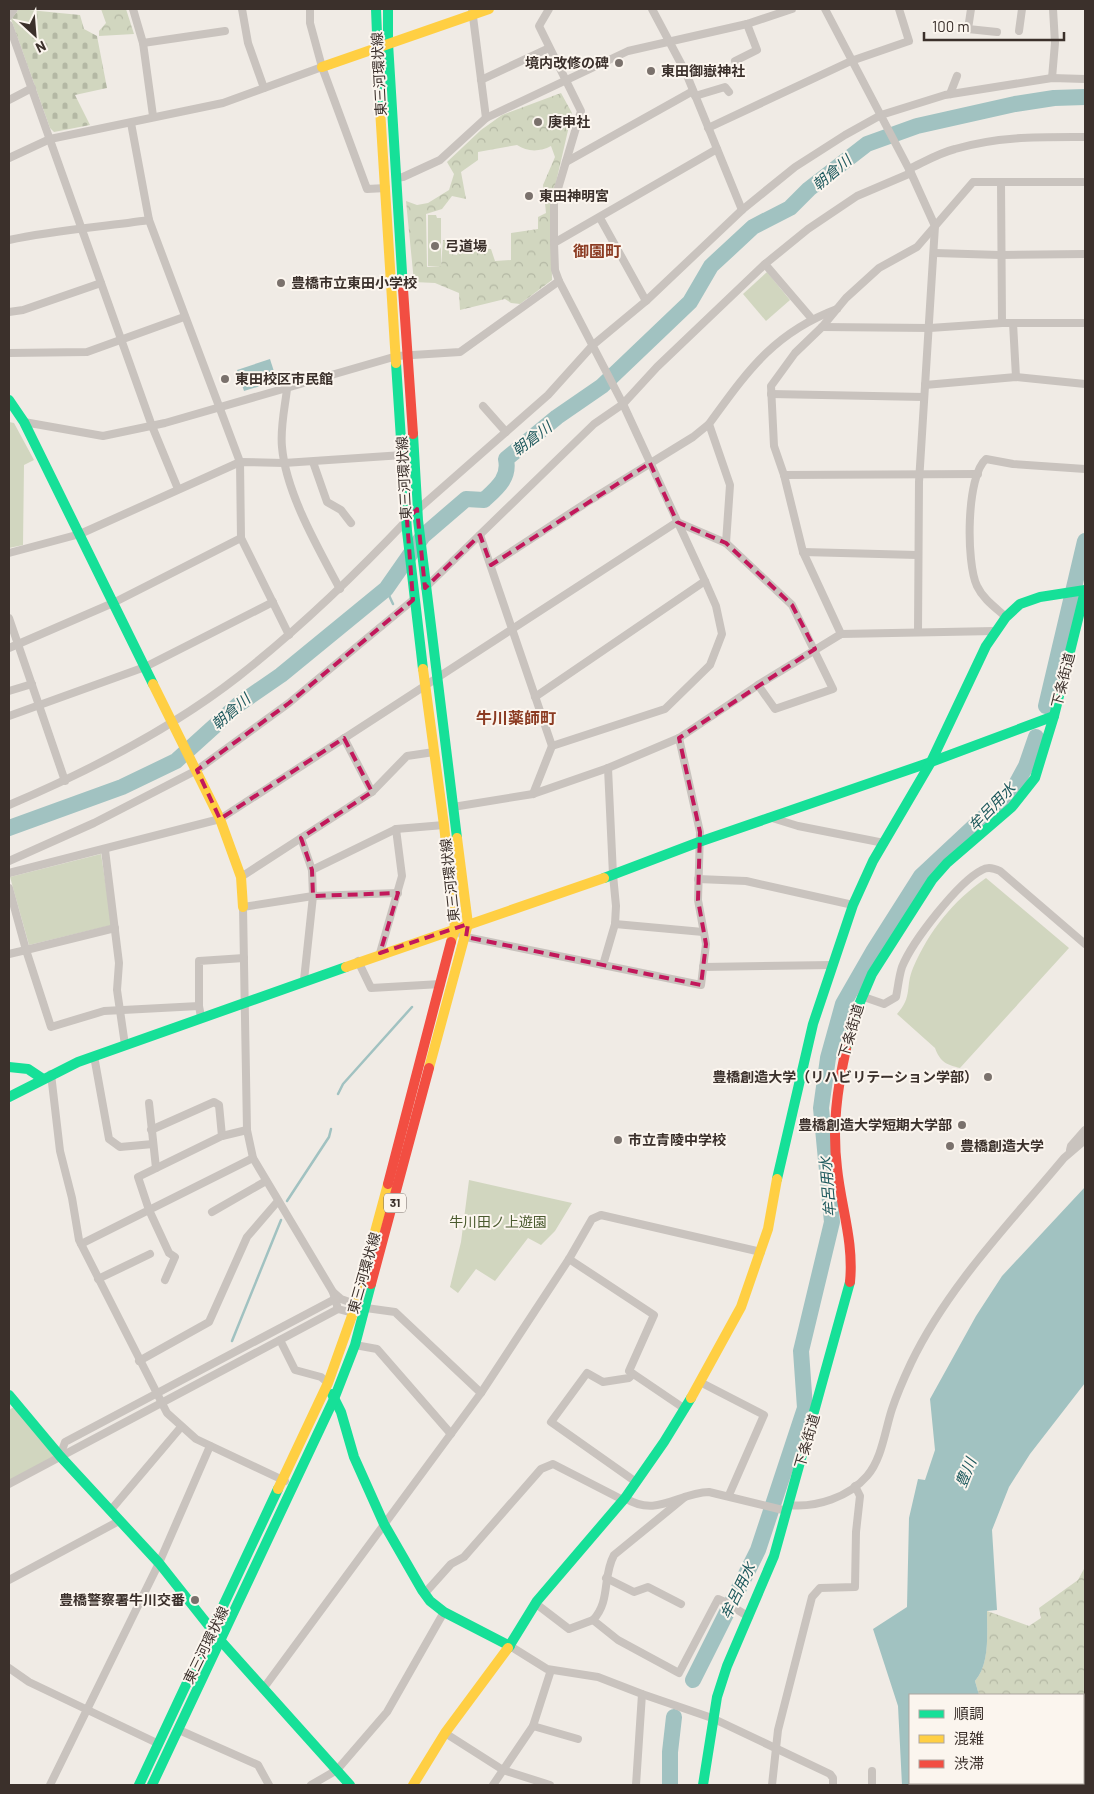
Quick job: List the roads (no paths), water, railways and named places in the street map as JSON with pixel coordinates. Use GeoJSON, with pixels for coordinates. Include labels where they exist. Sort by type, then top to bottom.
{"type":"FeatureCollection","features":[{"type":"Feature","properties":{"kind":"main road","name":"東三河環状線"},"geometry":{"type":"LineString","coordinates":[[139,1785],[328,1383],[354,1308],[374,1237],[455,929],[444,825],[413,595],[407,526],[376,47],[376,9]]}},
{"type":"Feature","properties":{"kind":"main road","name":"東三河環状線"},"geometry":{"type":"LineString","coordinates":[[152,1785],[334,1399],[355,1345],[466,938],[468,924],[424,586],[417,515],[388,43],[388,9]]}},
{"type":"Feature","properties":{"kind":"main road"},"geometry":{"type":"LineString","coordinates":[[322,66],[473,12],[489,9]]}},
{"type":"Feature","properties":{"kind":"main road"},"geometry":{"type":"LineString","coordinates":[[9,400],[13,411],[24,422],[220,819],[241,877],[244,907]]}},
{"type":"Feature","properties":{"kind":"main road"},"geometry":{"type":"LineString","coordinates":[[414,1785],[444,1733],[510,1646],[535,1604],[563,1568],[624,1499],[636,1482],[685,1409],[741,1307],[768,1229],[780,1162],[814,1024],[852,905],[884,843],[931,762],[995,631],[1006,616],[1020,604],[1029,600],[1084,591]]}},
{"type":"Feature","properties":{"kind":"main road","name":"下条街道"},"geometry":{"type":"LineString","coordinates":[[704,1785],[712,1718],[727,1666],[774,1556],[785,1508],[852,1277],[850,1236],[837,1169],[834,1116],[836,1093],[847,1041],[861,996],[905,920],[932,880],[947,864],[1007,812],[1030,784],[1038,770],[1054,716],[1084,591]]}},
{"type":"Feature","properties":{"kind":"main road"},"geometry":{"type":"LineString","coordinates":[[9,1097],[47,1076],[124,1045],[380,953],[613,875],[768,817],[931,762],[1054,716]]}},
{"type":"Feature","properties":{"kind":"main road"},"geometry":{"type":"LineString","coordinates":[[9,1067],[28,1069],[47,1076]]}},
{"type":"Feature","properties":{"kind":"main road"},"geometry":{"type":"LineString","coordinates":[[328,1383],[341,1412],[354,1457],[384,1524],[425,1593],[444,1612],[510,1646]]}},
{"type":"Feature","properties":{"kind":"main road"},"geometry":{"type":"LineString","coordinates":[[9,1395],[13,1407],[159,1563],[220,1640],[350,1785]]}},
{"type":"Feature","properties":{"kind":"street"},"geometry":{"type":"LineString","coordinates":[[9,16],[14,9]]}},
{"type":"Feature","properties":{"kind":"street"},"geometry":{"type":"LineString","coordinates":[[133,9],[143,43],[153,116]]}},
{"type":"Feature","properties":{"kind":"street"},"geometry":{"type":"LineString","coordinates":[[242,9],[248,43],[264,88]]}},
{"type":"Feature","properties":{"kind":"street"},"geometry":{"type":"LineString","coordinates":[[310,9],[310,23],[322,66],[367,189],[386,188]]}},
{"type":"Feature","properties":{"kind":"street"},"geometry":{"type":"LineString","coordinates":[[549,9],[539,26],[581,111],[554,202],[555,270],[621,400],[705,581],[716,606],[722,634],[710,665],[665,709],[552,746]]}},
{"type":"Feature","properties":{"kind":"street"},"geometry":{"type":"LineString","coordinates":[[652,9],[671,42],[742,210]]}},
{"type":"Feature","properties":{"kind":"street"},"geometry":{"type":"LineString","coordinates":[[396,178],[403,177],[440,160],[486,118],[628,52],[747,24],[792,9]]}},
{"type":"Feature","properties":{"kind":"street"},"geometry":{"type":"LineString","coordinates":[[825,9],[909,169],[935,226],[935,253],[919,474],[918,631]]}},
{"type":"Feature","properties":{"kind":"street"},"geometry":{"type":"LineString","coordinates":[[708,128],[851,61],[909,42],[899,9]]}},
{"type":"Feature","properties":{"kind":"street"},"geometry":{"type":"LineString","coordinates":[[971,9],[968,29],[997,32]]}},
{"type":"Feature","properties":{"kind":"street"},"geometry":{"type":"LineString","coordinates":[[1019,32],[1022,9]]}},
{"type":"Feature","properties":{"kind":"street"},"geometry":{"type":"LineString","coordinates":[[1052,78],[1055,43],[1053,9]]}},
{"type":"Feature","properties":{"kind":"street"},"geometry":{"type":"LineString","coordinates":[[473,12],[486,118]]}},
{"type":"Feature","properties":{"kind":"street"},"geometry":{"type":"LineString","coordinates":[[735,60],[757,50],[747,24]]}},
{"type":"Feature","properties":{"kind":"street"},"geometry":{"type":"LineString","coordinates":[[9,25],[152,426],[178,489]]}},
{"type":"Feature","properties":{"kind":"street"},"geometry":{"type":"LineString","coordinates":[[143,43],[225,31]]}},
{"type":"Feature","properties":{"kind":"street"},"geometry":{"type":"LineString","coordinates":[[481,80],[549,48]]}},
{"type":"Feature","properties":{"kind":"street"},"geometry":{"type":"LineString","coordinates":[[9,158],[50,139],[131,123],[153,116],[223,103],[322,66]]}},
{"type":"Feature","properties":{"kind":"street"},"geometry":{"type":"LineString","coordinates":[[950,94],[957,76]]}},
{"type":"Feature","properties":{"kind":"street"},"geometry":{"type":"LineString","coordinates":[[9,805],[65,781],[114,756],[172,723],[238,677],[289,635],[340,589],[417,515],[548,395],[594,348],[742,210],[795,167],[845,135],[882,118],[950,94],[1052,78],[1085,78]]}},
{"type":"Feature","properties":{"kind":"street"},"geometry":{"type":"LineString","coordinates":[[566,162],[694,94],[725,87],[729,92]]}},
{"type":"Feature","properties":{"kind":"street"},"geometry":{"type":"LineString","coordinates":[[9,100],[32,88]]}},
{"type":"Feature","properties":{"kind":"street"},"geometry":{"type":"LineString","coordinates":[[131,123],[149,220],[240,462],[241,538],[289,635]]}},
{"type":"Feature","properties":{"kind":"street"},"geometry":{"type":"LineString","coordinates":[[424,586],[765,264],[808,229],[857,196],[952,149],[982,141],[1016,137],[1085,137]]}},
{"type":"Feature","properties":{"kind":"street"},"geometry":{"type":"LineString","coordinates":[[554,243],[717,150]]}},
{"type":"Feature","properties":{"kind":"street"},"geometry":{"type":"LineString","coordinates":[[841,634],[803,552],[784,475],[774,446],[771,386],[795,353],[822,327],[846,298],[879,268],[917,247],[974,182],[1085,182]]}},
{"type":"Feature","properties":{"kind":"street"},"geometry":{"type":"LineString","coordinates":[[1001,182],[1000,255],[1002,323]]}},
{"type":"Feature","properties":{"kind":"street"},"geometry":{"type":"LineString","coordinates":[[600,218],[646,301]]}},
{"type":"Feature","properties":{"kind":"street"},"geometry":{"type":"LineString","coordinates":[[9,240],[44,233],[82,230],[149,220]]}},
{"type":"Feature","properties":{"kind":"street"},"geometry":{"type":"LineString","coordinates":[[935,253],[1000,255],[1085,254]]}},
{"type":"Feature","properties":{"kind":"street"},"geometry":{"type":"LineString","coordinates":[[765,264],[812,319]]}},
{"type":"Feature","properties":{"kind":"street"},"geometry":{"type":"LineString","coordinates":[[24,422],[103,436],[152,426],[219,408],[397,356],[460,352],[559,281]]}},
{"type":"Feature","properties":{"kind":"street"},"geometry":{"type":"LineString","coordinates":[[9,312],[23,310],[100,283]]}},
{"type":"Feature","properties":{"kind":"street"},"geometry":{"type":"LineString","coordinates":[[491,565],[693,437],[709,424],[766,352],[790,331],[812,319],[839,308]]}},
{"type":"Feature","properties":{"kind":"street"},"geometry":{"type":"LineString","coordinates":[[9,353],[88,352],[184,317]]}},
{"type":"Feature","properties":{"kind":"street"},"geometry":{"type":"LineString","coordinates":[[822,327],[930,328],[1002,323],[1085,324]]}},
{"type":"Feature","properties":{"kind":"street"},"geometry":{"type":"LineString","coordinates":[[1012,323],[1016,377]]}},
{"type":"Feature","properties":{"kind":"street"},"geometry":{"type":"LineString","coordinates":[[926,384],[1016,377],[1085,384]]}},
{"type":"Feature","properties":{"kind":"street"},"geometry":{"type":"LineString","coordinates":[[287,389],[282,444],[284,463],[307,525],[340,589]]}},
{"type":"Feature","properties":{"kind":"street"},"geometry":{"type":"LineString","coordinates":[[771,394],[924,397]]}},
{"type":"Feature","properties":{"kind":"street"},"geometry":{"type":"LineString","coordinates":[[483,406],[506,432]]}},
{"type":"Feature","properties":{"kind":"street"},"geometry":{"type":"LineString","coordinates":[[709,424],[730,485],[726,543]]}},
{"type":"Feature","properties":{"kind":"street"},"geometry":{"type":"LineString","coordinates":[[9,553],[80,534],[240,462],[313,462],[403,455]]}},
{"type":"Feature","properties":{"kind":"street"},"geometry":{"type":"LineString","coordinates":[[1006,616],[977,588],[972,571],[969,520],[972,496],[981,464],[986,459],[1021,465],[1085,469]]}},
{"type":"Feature","properties":{"kind":"street"},"geometry":{"type":"LineString","coordinates":[[313,462],[327,502],[341,510],[351,523]]}},
{"type":"Feature","properties":{"kind":"street"},"geometry":{"type":"LineString","coordinates":[[784,475],[978,474]]}},
{"type":"Feature","properties":{"kind":"street"},"geometry":{"type":"LineString","coordinates":[[677,522],[726,543],[792,605],[815,649],[833,690],[774,709],[758,685]]}},
{"type":"Feature","properties":{"kind":"street"},"geometry":{"type":"LineString","coordinates":[[9,873],[105,850],[220,819],[425,688],[436,677],[677,522]]}},
{"type":"Feature","properties":{"kind":"street"},"geometry":{"type":"LineString","coordinates":[[480,535],[552,746],[533,794]]}},
{"type":"Feature","properties":{"kind":"street"},"geometry":{"type":"LineString","coordinates":[[9,648],[113,603],[241,538]]}},
{"type":"Feature","properties":{"kind":"street"},"geometry":{"type":"LineString","coordinates":[[803,552],[917,555]]}},
{"type":"Feature","properties":{"kind":"street"},"geometry":{"type":"LineString","coordinates":[[535,697],[705,581]]}},
{"type":"Feature","properties":{"kind":"street"},"geometry":{"type":"LineString","coordinates":[[9,861],[94,823],[196,768],[289,703],[413,595]]}},
{"type":"Feature","properties":{"kind":"street"},"geometry":{"type":"LineString","coordinates":[[9,716],[145,666],[272,602]]}},
{"type":"Feature","properties":{"kind":"street"},"geometry":{"type":"LineString","coordinates":[[9,618],[65,781]]}},
{"type":"Feature","properties":{"kind":"street"},"geometry":{"type":"LineString","coordinates":[[453,807],[533,794],[608,768],[680,738],[758,685],[841,634],[995,631]]}},
{"type":"Feature","properties":{"kind":"street"},"geometry":{"type":"LineString","coordinates":[[9,691],[32,684]]}},
{"type":"Feature","properties":{"kind":"street"},"geometry":{"type":"LineString","coordinates":[[344,738],[372,792]]}},
{"type":"Feature","properties":{"kind":"street"},"geometry":{"type":"LineString","coordinates":[[455,929],[466,938],[701,984],[706,944],[698,900],[700,832],[680,738]]}},
{"type":"Feature","properties":{"kind":"street"},"geometry":{"type":"LineString","coordinates":[[241,877],[372,792],[407,756],[434,752]]}},
{"type":"Feature","properties":{"kind":"street"},"geometry":{"type":"LineString","coordinates":[[603,966],[615,924],[616,906],[608,768]]}},
{"type":"Feature","properties":{"kind":"street"},"geometry":{"type":"LineString","coordinates":[[768,817],[798,826],[884,843]]}},
{"type":"Feature","properties":{"kind":"street"},"geometry":{"type":"LineString","coordinates":[[312,870],[396,829],[444,825]]}},
{"type":"Feature","properties":{"kind":"street"},"geometry":{"type":"LineString","coordinates":[[380,953],[402,876],[396,829]]}},
{"type":"Feature","properties":{"kind":"street"},"geometry":{"type":"LineString","coordinates":[[301,838],[312,870],[313,896],[304,980]]}},
{"type":"Feature","properties":{"kind":"street"},"geometry":{"type":"LineString","coordinates":[[105,850],[115,928],[119,1009],[124,1045]]}},
{"type":"Feature","properties":{"kind":"street"},"geometry":{"type":"LineString","coordinates":[[861,996],[884,1004],[896,997],[902,967],[930,924],[968,880],[989,867],[1000,871],[1085,944]]}},
{"type":"Feature","properties":{"kind":"street"},"geometry":{"type":"LineString","coordinates":[[698,880],[746,881],[852,905]]}},
{"type":"Feature","properties":{"kind":"street"},"geometry":{"type":"LineString","coordinates":[[9,888],[26,950],[51,1027],[119,1009],[199,1006]]}},
{"type":"Feature","properties":{"kind":"street"},"geometry":{"type":"LineString","coordinates":[[338,1309],[334,1296],[253,1158],[247,1130],[244,907],[313,896],[398,894]]}},
{"type":"Feature","properties":{"kind":"street"},"geometry":{"type":"LineString","coordinates":[[615,924],[703,932]]}},
{"type":"Feature","properties":{"kind":"street"},"geometry":{"type":"LineString","coordinates":[[9,954],[115,928]]}},
{"type":"Feature","properties":{"kind":"street"},"geometry":{"type":"LineString","coordinates":[[201,1017],[199,1006],[199,961],[244,958]]}},
{"type":"Feature","properties":{"kind":"street"},"geometry":{"type":"LineString","coordinates":[[358,961],[371,988],[440,984]]}},
{"type":"Feature","properties":{"kind":"street"},"geometry":{"type":"LineString","coordinates":[[703,967],[832,965]]}},
{"type":"Feature","properties":{"kind":"street"},"geometry":{"type":"LineString","coordinates":[[94,1056],[109,1139],[120,1147],[153,1144]]}},
{"type":"Feature","properties":{"kind":"street"},"geometry":{"type":"LineString","coordinates":[[47,1076],[60,1151],[81,1244],[167,1413],[196,1439],[294,1485]]}},
{"type":"Feature","properties":{"kind":"street"},"geometry":{"type":"LineString","coordinates":[[149,1102],[156,1168]]}},
{"type":"Feature","properties":{"kind":"street"},"geometry":{"type":"LineString","coordinates":[[152,1130],[214,1102],[219,1105],[222,1136]]}},
{"type":"Feature","properties":{"kind":"street"},"geometry":{"type":"LineString","coordinates":[[165,1280],[175,1257],[170,1253],[149,1210],[138,1177],[222,1136],[247,1130]]}},
{"type":"Feature","properties":{"kind":"street"},"geometry":{"type":"LineString","coordinates":[[1070,1152],[1071,1146],[1085,1130]]}},
{"type":"Feature","properties":{"kind":"street"},"geometry":{"type":"LineString","coordinates":[[425,1593],[451,1564],[464,1558],[541,1469],[553,1464],[636,1505],[648,1507],[697,1492],[709,1492],[785,1508],[817,1504],[837,1497],[854,1486],[867,1476],[875,1463],[893,1407],[911,1363],[946,1300],[1070,1152],[1085,1140]]}},
{"type":"Feature","properties":{"kind":"street"},"geometry":{"type":"LineString","coordinates":[[81,1244],[253,1158]]}},
{"type":"Feature","properties":{"kind":"street"},"geometry":{"type":"LineString","coordinates":[[212,1212],[266,1181]]}},
{"type":"Feature","properties":{"kind":"street"},"geometry":{"type":"LineString","coordinates":[[139,1361],[209,1322],[246,1237],[278,1201]]}},
{"type":"Feature","properties":{"kind":"street"},"geometry":{"type":"LineString","coordinates":[[263,1689],[481,1393],[569,1259],[592,1220],[601,1215],[761,1252]]}},
{"type":"Feature","properties":{"kind":"street"},"geometry":{"type":"LineString","coordinates":[[98,1279],[150,1254]]}},
{"type":"Feature","properties":{"kind":"street"},"geometry":{"type":"LineString","coordinates":[[569,1259],[654,1315],[629,1371],[685,1409]]}},
{"type":"Feature","properties":{"kind":"street"},"geometry":{"type":"LineString","coordinates":[[60,1456],[65,1442],[334,1296],[341,1298],[354,1308]]}},
{"type":"Feature","properties":{"kind":"street"},"geometry":{"type":"LineString","coordinates":[[9,1484],[338,1309],[366,1308],[395,1312],[481,1393]]}},
{"type":"Feature","properties":{"kind":"street"},"geometry":{"type":"LineString","coordinates":[[280,1340],[296,1370],[321,1377],[328,1383]]}},
{"type":"Feature","properties":{"kind":"street"},"geometry":{"type":"LineString","coordinates":[[355,1345],[377,1349],[451,1434]]}},
{"type":"Feature","properties":{"kind":"street"},"geometry":{"type":"LineString","coordinates":[[633,1374],[629,1378],[603,1382],[587,1373],[551,1422],[636,1482]]}},
{"type":"Feature","properties":{"kind":"street"},"geometry":{"type":"LineString","coordinates":[[700,1382],[764,1415],[729,1495]]}},
{"type":"Feature","properties":{"kind":"street"},"geometry":{"type":"LineString","coordinates":[[110,1511],[181,1427]]}},
{"type":"Feature","properties":{"kind":"street"},"geometry":{"type":"LineString","coordinates":[[50,1785],[159,1563],[210,1446]]}},
{"type":"Feature","properties":{"kind":"street"},"geometry":{"type":"LineString","coordinates":[[772,1785],[778,1730],[812,1597],[820,1588],[855,1587],[856,1532],[860,1496],[854,1486]]}},
{"type":"Feature","properties":{"kind":"street"},"geometry":{"type":"LineString","coordinates":[[535,1604],[569,1628],[593,1620],[604,1606],[608,1566],[614,1555],[685,1497]]}},
{"type":"Feature","properties":{"kind":"street"},"geometry":{"type":"LineString","coordinates":[[9,1580],[118,1521]]}},
{"type":"Feature","properties":{"kind":"street"},"geometry":{"type":"LineString","coordinates":[[606,1578],[634,1592],[648,1587],[681,1604]]}},
{"type":"Feature","properties":{"kind":"street"},"geometry":{"type":"LineString","coordinates":[[593,1620],[618,1640],[679,1673],[718,1599],[749,1618]]}},
{"type":"Feature","properties":{"kind":"street"},"geometry":{"type":"LineString","coordinates":[[311,1785],[337,1770],[387,1712],[444,1612]]}},
{"type":"Feature","properties":{"kind":"street"},"geometry":{"type":"LineString","coordinates":[[510,1646],[551,1670],[598,1678],[712,1718],[775,1746],[830,1774],[833,1778],[833,1785]]}},
{"type":"Feature","properties":{"kind":"street"},"geometry":{"type":"LineString","coordinates":[[9,1668],[29,1682],[86,1711],[159,1744]]}},
{"type":"Feature","properties":{"kind":"street"},"geometry":{"type":"LineString","coordinates":[[493,1785],[533,1726],[551,1670]]}},
{"type":"Feature","properties":{"kind":"street"},"geometry":{"type":"LineString","coordinates":[[636,1785],[642,1694]]}},
{"type":"Feature","properties":{"kind":"street"},"geometry":{"type":"LineString","coordinates":[[533,1726],[578,1739]]}},
{"type":"Feature","properties":{"kind":"street"},"geometry":{"type":"LineString","coordinates":[[179,1730],[258,1765],[269,1785]]}},
{"type":"Feature","properties":{"kind":"street"},"geometry":{"type":"LineString","coordinates":[[444,1733],[503,1770],[550,1785]]}},
{"type":"Feature","properties":{"kind":"street"},"geometry":{"type":"LineString","coordinates":[[872,1771],[872,1785]]}},
{"type":"Feature","properties":{"kind":"water"},"geometry":{"type":"Polygon","coordinates":[[[270,359],[277,381],[244,391],[237,370],[270,359]]]}},
{"type":"Feature","properties":{"kind":"water","name":"豊川"},"geometry":{"type":"Polygon","coordinates":[[[1085,1187],[1085,1383],[1030,1454],[1009,1487],[992,1530],[997,1610],[987,1611],[985,1657],[980,1674],[975,1681],[979,1694],[909,1694],[909,1784],[1000,1785],[902,1785],[898,1706],[873,1629],[907,1607],[909,1518],[918,1479],[925,1480],[935,1450],[930,1399],[976,1316],[1002,1276],[1085,1187]]]}},
{"type":"Feature","properties":{"kind":"waterway","name":"朝倉川"},"geometry":{"type":"LineString","coordinates":[[9,828],[122,787],[176,761],[239,704],[281,675],[386,589],[423,536],[466,499],[484,500],[489,496],[504,477],[507,466],[506,459],[557,417],[602,386],[690,302],[711,266],[753,227],[790,208],[809,189],[867,144],[917,126],[1015,104],[1054,98],[1085,97]]}},
{"type":"Feature","properties":{"kind":"waterway","name":"牟呂用水"},"geometry":{"type":"LineString","coordinates":[[1046,706],[1085,541]]}},
{"type":"Feature","properties":{"kind":"waterway"},"geometry":{"type":"LineString","coordinates":[[386,589],[393,604]]}},
{"type":"Feature","properties":{"kind":"waterway","name":"牟呂用水"},"geometry":{"type":"LineString","coordinates":[[693,1680],[758,1550],[805,1408],[801,1351],[832,1222],[821,1108],[828,1058],[843,1004],[874,950],[921,876],[1013,790],[1026,766],[1036,737]]}},
{"type":"Feature","properties":{"kind":"waterway"},"geometry":{"type":"LineString","coordinates":[[338,1094],[343,1084],[412,1007]]}},
{"type":"Feature","properties":{"kind":"waterway"},"geometry":{"type":"LineString","coordinates":[[287,1201],[329,1137],[331,1129]]}},
{"type":"Feature","properties":{"kind":"waterway"},"geometry":{"type":"LineString","coordinates":[[232,1341],[281,1220]]}},
{"type":"Feature","properties":{"kind":"waterway","name":"牟呂用水"},"geometry":{"type":"LineString","coordinates":[[670,1785],[670,1752],[674,1717]]}},
{"type":"Feature","properties":{"kind":"place","name":"境内改修の碑"},"geometry":{"type":"Point","coordinates":[619,63]}},
{"type":"Feature","properties":{"kind":"place","name":"東田御嶽神社"},"geometry":{"type":"Point","coordinates":[651,71]}},
{"type":"Feature","properties":{"kind":"place","name":"庚申社"},"geometry":{"type":"Point","coordinates":[538,122]}},
{"type":"Feature","properties":{"kind":"place","name":"東田神明宮"},"geometry":{"type":"Point","coordinates":[529,196]}},
{"type":"Feature","properties":{"kind":"place","name":"弓道場"},"geometry":{"type":"Point","coordinates":[435,246]}},
{"type":"Feature","properties":{"kind":"place","name":"豊橋市立東田小学校"},"geometry":{"type":"Point","coordinates":[281,283]}},
{"type":"Feature","properties":{"kind":"place","name":"東田校区市民館"},"geometry":{"type":"Point","coordinates":[225,379]}},
{"type":"Feature","properties":{"kind":"place","name":"豊橋創造大学（リハビリテーション学部）"},"geometry":{"type":"Point","coordinates":[988,1077]}},
{"type":"Feature","properties":{"kind":"place","name":"豊橋創造大学短期大学部"},"geometry":{"type":"Point","coordinates":[962,1125]}},
{"type":"Feature","properties":{"kind":"place","name":"市立青陵中学校"},"geometry":{"type":"Point","coordinates":[618,1140]}},
{"type":"Feature","properties":{"kind":"place","name":"豊橋創造大学"},"geometry":{"type":"Point","coordinates":[950,1146]}},
{"type":"Feature","properties":{"kind":"place","name":"豊橋警察署牛川交番"},"geometry":{"type":"Point","coordinates":[195,1600]}},
{"type":"Feature","properties":{"kind":"district","name":"御園町"},"geometry":{"type":"Point","coordinates":[597,251]}},
{"type":"Feature","properties":{"kind":"district","name":"牛川薬師町"},"geometry":{"type":"Point","coordinates":[516,718]}},
{"type":"Feature","properties":{"kind":"park label","name":"牛川田ノ上遊園"},"geometry":{"type":"Point","coordinates":[498,1222]}}]}
